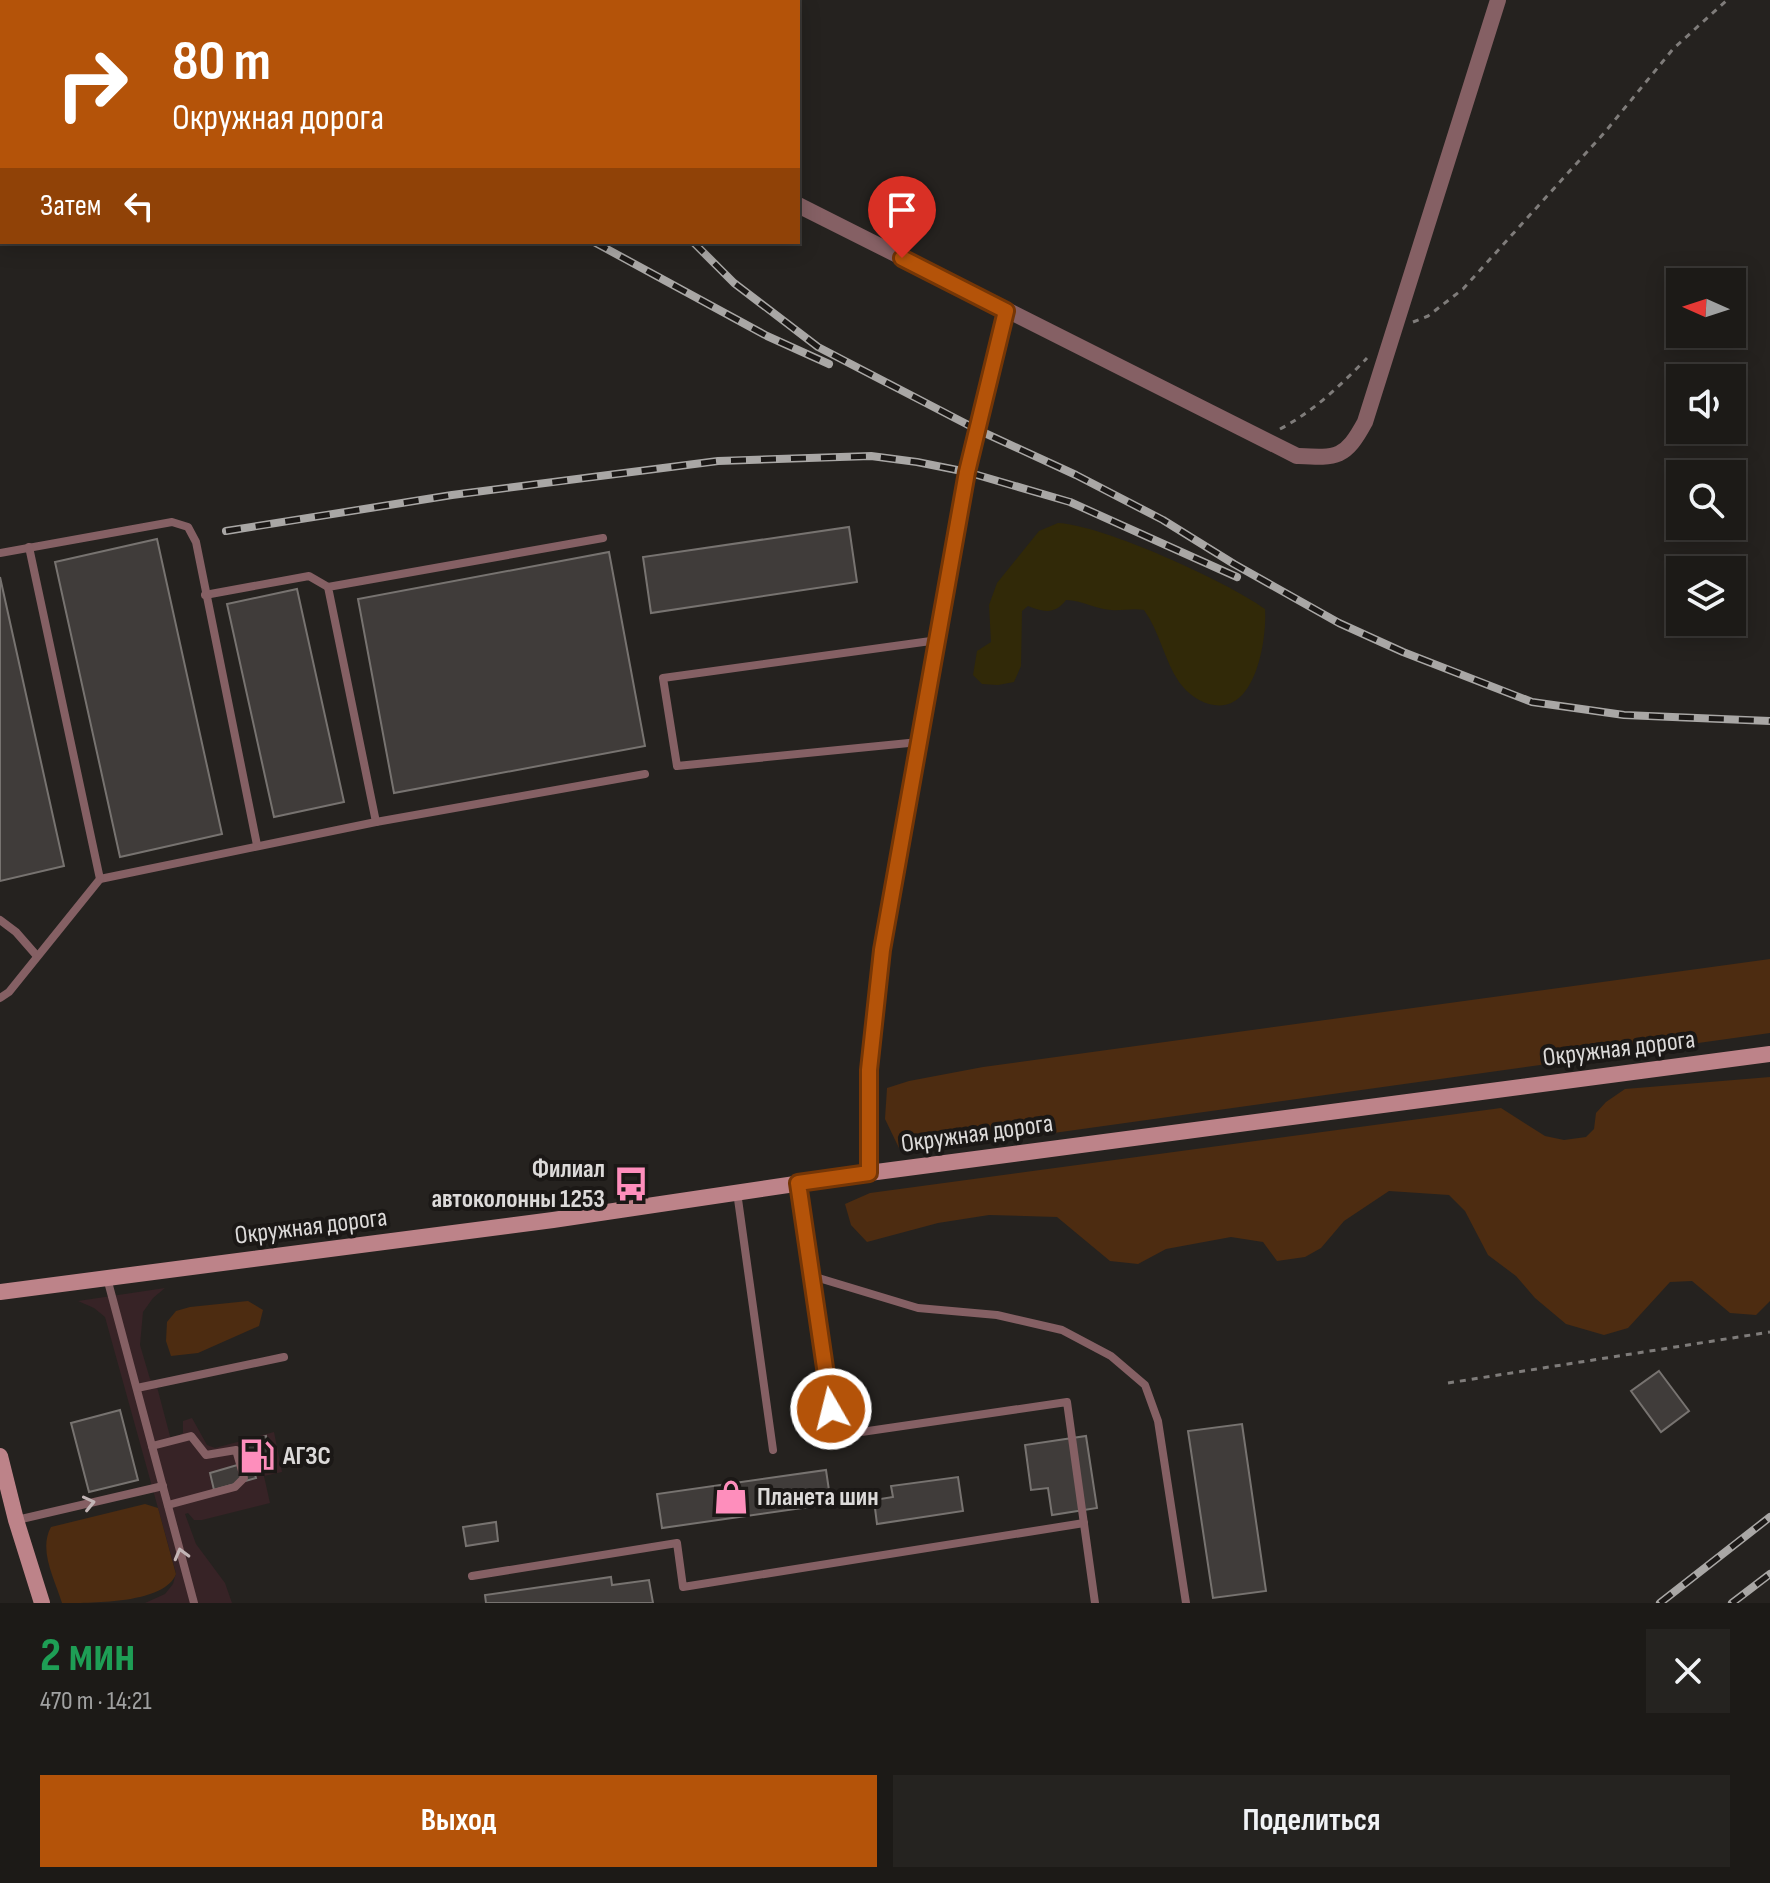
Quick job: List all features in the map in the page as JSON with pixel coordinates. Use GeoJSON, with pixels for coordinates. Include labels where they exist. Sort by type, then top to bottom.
{"type":"FeatureCollection","features":[{"type":"Feature","properties":{"kind":"main road","name":"Окружная дорога"},"geometry":{"type":"LineString","coordinates":[[0,1292],[1770,1054]]}},
{"type":"Feature","properties":{"kind":"main road"},"geometry":{"type":"LineString","coordinates":[[0,1456],[42,1603]]}},
{"type":"Feature","properties":{"kind":"street"},"geometry":{"type":"LineString","coordinates":[[800,206],[1297,456],[1332,458],[1353,445],[1365,422],[1498,0]]}},
{"type":"Feature","properties":{"kind":"street"},"geometry":{"type":"LineString","coordinates":[[869,1173],[869,1070],[882,950],[976,429],[1006,311]]}},
{"type":"Feature","properties":{"kind":"lane"},"geometry":{"type":"LineString","coordinates":[[0,553],[172,522],[188,527],[196,542],[257,845]]}},
{"type":"Feature","properties":{"kind":"lane"},"geometry":{"type":"LineString","coordinates":[[205,595],[299,576],[309,576],[328,587],[603,538]]}},
{"type":"Feature","properties":{"kind":"lane"},"geometry":{"type":"LineString","coordinates":[[29,547],[100,879]]}},
{"type":"Feature","properties":{"kind":"lane"},"geometry":{"type":"LineString","coordinates":[[328,587],[376,822]]}},
{"type":"Feature","properties":{"kind":"lane"},"geometry":{"type":"LineString","coordinates":[[919,742],[677,766],[663,678],[939,640]]}},
{"type":"Feature","properties":{"kind":"lane"},"geometry":{"type":"LineString","coordinates":[[0,998],[9,992],[100,879],[376,822],[645,774]]}},
{"type":"Feature","properties":{"kind":"lane"},"geometry":{"type":"LineString","coordinates":[[0,920],[16,932],[37,956]]}},
{"type":"Feature","properties":{"kind":"lane"},"geometry":{"type":"LineString","coordinates":[[798,1183],[834,1436],[1067,1402],[1095,1603]]}},
{"type":"Feature","properties":{"kind":"lane"},"geometry":{"type":"LineString","coordinates":[[736,1192],[773,1450]]}},
{"type":"Feature","properties":{"kind":"lane"},"geometry":{"type":"LineString","coordinates":[[812,1276],[918,1308],[997,1315],[1062,1330],[1111,1356],[1145,1385],[1158,1421],[1186,1603]]}},
{"type":"Feature","properties":{"kind":"lane"},"geometry":{"type":"LineString","coordinates":[[107,1278],[194,1603]]}},
{"type":"Feature","properties":{"kind":"lane"},"geometry":{"type":"LineString","coordinates":[[137,1388],[284,1357]]}},
{"type":"Feature","properties":{"kind":"lane"},"geometry":{"type":"LineString","coordinates":[[152,1446],[191,1436],[206,1455],[236,1450],[244,1478],[235,1487],[168,1505]]}},
{"type":"Feature","properties":{"kind":"lane"},"geometry":{"type":"LineString","coordinates":[[16,1520],[163,1486]]}},
{"type":"Feature","properties":{"kind":"lane"},"geometry":{"type":"LineString","coordinates":[[472,1576],[677,1543],[683,1587],[1084,1523]]}},
{"type":"Feature","properties":{"kind":"path"},"geometry":{"type":"LineString","coordinates":[[1394,331],[1428,316],[1463,289],[1605,132],[1673,49],[1727,0]]}},
{"type":"Feature","properties":{"kind":"path"},"geometry":{"type":"LineString","coordinates":[[1249,432],[1274,432],[1300,419],[1369,355]]}},
{"type":"Feature","properties":{"kind":"path"},"geometry":{"type":"LineString","coordinates":[[1448,1383],[1770,1332]]}},
{"type":"Feature","properties":{"kind":"shaded area"},"geometry":{"type":"Polygon","coordinates":[[[1770,959],[1770,1033],[918,1152],[899,1148],[885,1119],[887,1088],[983,1067],[1770,959]]]}},
{"type":"Feature","properties":{"kind":"shaded area"},"geometry":{"type":"Polygon","coordinates":[[[1770,1077],[1770,1301],[1756,1315],[1730,1313],[1692,1281],[1670,1282],[1628,1328],[1604,1335],[1566,1324],[1535,1298],[1516,1276],[1488,1255],[1465,1211],[1449,1195],[1389,1191],[1344,1221],[1321,1248],[1305,1257],[1277,1261],[1263,1242],[1231,1237],[1166,1249],[1138,1264],[1110,1261],[1057,1217],[989,1215],[938,1223],[867,1242],[851,1225],[845,1204],[870,1193],[1501,1108],[1545,1136],[1564,1140],[1586,1137],[1594,1129],[1596,1113],[1625,1089],[1770,1077]]]}},
{"type":"Feature","properties":{"kind":"shaded area"},"geometry":{"type":"Polygon","coordinates":[[[165,1288],[143,1312],[140,1345],[150,1379],[156,1383],[171,1440],[183,1433],[183,1421],[192,1418],[207,1445],[215,1448],[274,1432],[282,1472],[264,1476],[270,1503],[202,1520],[194,1520],[188,1513],[185,1514],[196,1544],[225,1583],[232,1603],[145,1603],[165,1594],[173,1584],[176,1573],[105,1317],[78,1301],[165,1288]]]}},
{"type":"Feature","properties":{"kind":"shaded area"},"geometry":{"type":"Polygon","coordinates":[[[248,1301],[263,1310],[259,1326],[198,1353],[171,1356],[166,1341],[167,1322],[176,1311],[248,1301]]]}},
{"type":"Feature","properties":{"kind":"shaded area"},"geometry":{"type":"Polygon","coordinates":[[[145,1504],[158,1508],[176,1574],[169,1584],[158,1591],[128,1599],[62,1603],[47,1555],[47,1536],[51,1527],[145,1504]]]}},
{"type":"Feature","properties":{"kind":"sand"},"geometry":{"type":"Polygon","coordinates":[[[1058,523],[1104,533],[1134,544],[1223,584],[1265,609],[1261,654],[1249,686],[1240,697],[1228,704],[1214,705],[1199,700],[1186,690],[1174,673],[1144,610],[1105,609],[1066,600],[1053,610],[1044,611],[1028,606],[1022,611],[1021,666],[1014,682],[982,684],[973,675],[977,651],[991,642],[989,605],[997,583],[1039,531],[1058,523]]]}},
{"type":"Feature","properties":{"kind":"building"},"geometry":{"type":"Polygon","coordinates":[[[849,527],[857,582],[651,613],[643,557],[849,527]]]}},
{"type":"Feature","properties":{"kind":"building"},"geometry":{"type":"Polygon","coordinates":[[[157,539],[222,834],[120,857],[55,562],[157,539]]]}},
{"type":"Feature","properties":{"kind":"building"},"geometry":{"type":"Polygon","coordinates":[[[609,552],[645,746],[394,793],[358,599],[609,552]]]}},
{"type":"Feature","properties":{"kind":"building"},"geometry":{"type":"Polygon","coordinates":[[[0,577],[64,866],[0,881],[0,577]]]}},
{"type":"Feature","properties":{"kind":"building"},"geometry":{"type":"Polygon","coordinates":[[[297,589],[344,802],[274,817],[227,604],[297,589]]]}},
{"type":"Feature","properties":{"kind":"building"},"geometry":{"type":"Polygon","coordinates":[[[1659,1371],[1689,1411],[1661,1432],[1631,1391],[1659,1371]]]}},
{"type":"Feature","properties":{"kind":"building"},"geometry":{"type":"Polygon","coordinates":[[[120,1410],[138,1480],[89,1492],[71,1423],[120,1410]]]}},
{"type":"Feature","properties":{"kind":"building"},"geometry":{"type":"Polygon","coordinates":[[[1242,1424],[1266,1591],[1213,1598],[1188,1431],[1242,1424]]]}},
{"type":"Feature","properties":{"kind":"building"},"geometry":{"type":"Polygon","coordinates":[[[266,1436],[275,1466],[255,1472],[246,1442],[266,1436]]]}},
{"type":"Feature","properties":{"kind":"building"},"geometry":{"type":"Polygon","coordinates":[[[1086,1436],[1097,1508],[1052,1515],[1048,1488],[1031,1490],[1025,1445],[1086,1436]]]}},
{"type":"Feature","properties":{"kind":"building"},"geometry":{"type":"Polygon","coordinates":[[[251,1461],[256,1478],[214,1490],[210,1473],[251,1461]]]}},
{"type":"Feature","properties":{"kind":"building"},"geometry":{"type":"Polygon","coordinates":[[[826,1470],[831,1504],[662,1528],[657,1494],[826,1470]]]}},
{"type":"Feature","properties":{"kind":"building"},"geometry":{"type":"Polygon","coordinates":[[[958,1477],[963,1511],[877,1524],[874,1500],[893,1497],[891,1486],[958,1477]]]}},
{"type":"Feature","properties":{"kind":"building"},"geometry":{"type":"Polygon","coordinates":[[[496,1522],[498,1541],[466,1546],[463,1527],[496,1522]]]}},
{"type":"Feature","properties":{"kind":"building"},"geometry":{"type":"Polygon","coordinates":[[[611,1577],[612,1585],[649,1580],[653,1603],[486,1603],[485,1595],[611,1577]]]}},
{"type":"Feature","properties":{"kind":"railway"},"geometry":{"type":"LineString","coordinates":[[598,244],[767,336],[829,364]]}},
{"type":"Feature","properties":{"kind":"railway"},"geometry":{"type":"LineString","coordinates":[[695,244],[734,283],[818,347],[976,429],[1163,520],[1339,623],[1403,652],[1532,702],[1624,715],[1770,721]]}},
{"type":"Feature","properties":{"kind":"railway"},"geometry":{"type":"LineString","coordinates":[[226,531],[452,495],[718,461],[871,456],[967,472],[1070,502],[1237,577]]}},
{"type":"Feature","properties":{"kind":"railway"},"geometry":{"type":"LineString","coordinates":[[1660,1603],[1770,1517]]}},
{"type":"Feature","properties":{"kind":"railway"},"geometry":{"type":"LineString","coordinates":[[1732,1603],[1770,1574]]}},
{"type":"Feature","properties":{"kind":"place","name":"Филиал автоколонны 1253"},"geometry":{"type":"Point","coordinates":[631,1184]}},
{"type":"Feature","properties":{"kind":"place","name":"АГЗС"},"geometry":{"type":"Point","coordinates":[257,1456]}},
{"type":"Feature","properties":{"kind":"place","name":"Планета шин"},"geometry":{"type":"Point","coordinates":[731,1497]}},
{"type":"Feature","properties":{"kind":"route"},"geometry":{"type":"LineString","coordinates":[[831,1409],[798,1183],[869,1173],[869,1070],[882,950],[967,472],[1006,311],[902,258]]}}]}
